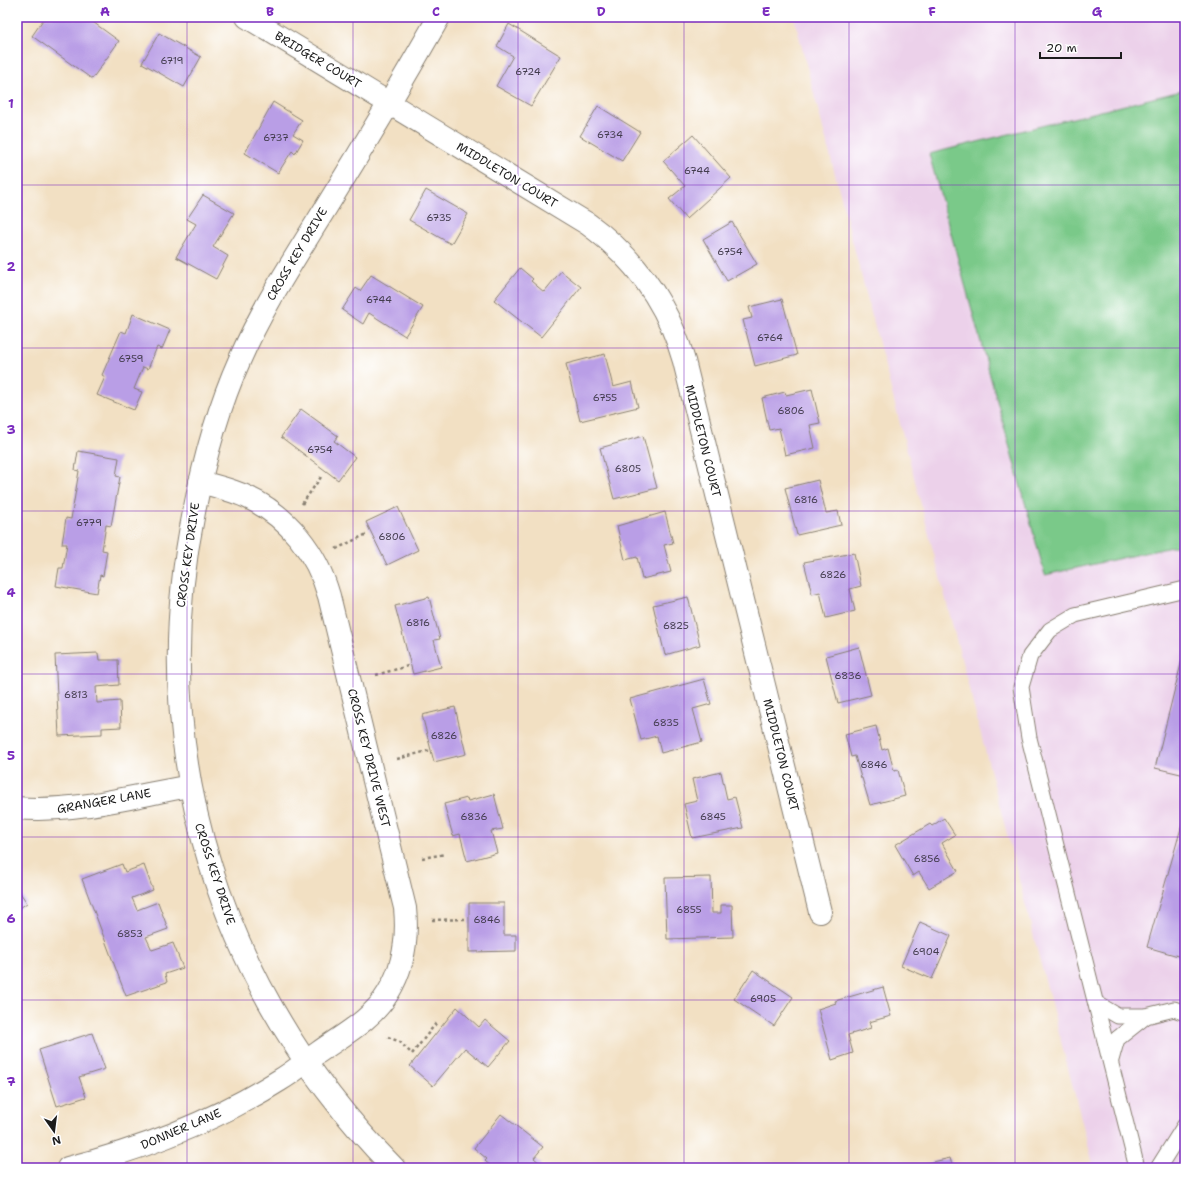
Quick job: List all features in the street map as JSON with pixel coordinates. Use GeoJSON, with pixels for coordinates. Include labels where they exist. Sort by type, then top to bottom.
{"type":"FeatureCollection","features":[{"type":"Feature","properties":{"kind":"street","name":"BRIDGER COURT"},"geometry":{"type":"LineString","coordinates":[[247,17],[389,104]]}},
{"type":"Feature","properties":{"kind":"street","name":"CROSS KEY DRIVE"},"geometry":{"type":"LineString","coordinates":[[394,1168],[352,1123],[328,1093],[288,1036],[258,983],[222,904],[200,833],[190,786],[180,709],[178,647],[182,584],[189,534],[200,482],[217,420],[237,366],[261,314],[389,104],[439,17]]}},
{"type":"Feature","properties":{"kind":"street","name":"MIDDLETON COURT"},"geometry":{"type":"LineString","coordinates":[[389,104],[577,217],[599,232],[628,258],[645,279],[666,312],[684,361],[820,912]]}},
{"type":"Feature","properties":{"kind":"street","name":"CROSS KEY DRIVE WEST"},"geometry":{"type":"LineString","coordinates":[[200,482],[247,497],[270,510],[299,537],[320,572],[329,596],[405,908],[406,933],[403,958],[388,994],[381,1003],[353,1028],[306,1060]]}},
{"type":"Feature","properties":{"kind":"street","name":"GRANGER LANE"},"geometry":{"type":"LineString","coordinates":[[17,808],[43,810],[69,808],[190,786]]}},
{"type":"Feature","properties":{"kind":"street","name":"DONNER LANE"},"geometry":{"type":"LineString","coordinates":[[68,1168],[135,1148],[212,1119],[282,1079],[306,1060]]}},
{"type":"Feature","properties":{"kind":"lane"},"geometry":{"type":"LineString","coordinates":[[1137,1168],[1031,746],[1021,687],[1030,656],[1050,630],[1075,615],[1185,589]]}},
{"type":"Feature","properties":{"kind":"lane"},"geometry":{"type":"LineString","coordinates":[[1096,1003],[1118,1016],[1146,1016],[1174,1009],[1185,1013]]}},
{"type":"Feature","properties":{"kind":"lane"},"geometry":{"type":"LineString","coordinates":[[1110,1061],[1117,1039],[1146,1016]]}},
{"type":"Feature","properties":{"kind":"lane"},"geometry":{"type":"LineString","coordinates":[[1158,1168],[1185,1126]]}},
{"type":"Feature","properties":{"kind":"path"},"geometry":{"type":"LineString","coordinates":[[302,504],[321,477]]}},
{"type":"Feature","properties":{"kind":"path"},"geometry":{"type":"LineString","coordinates":[[335,549],[367,534]]}},
{"type":"Feature","properties":{"kind":"path"},"geometry":{"type":"LineString","coordinates":[[376,675],[408,666]]}},
{"type":"Feature","properties":{"kind":"path"},"geometry":{"type":"LineString","coordinates":[[397,759],[430,750]]}},
{"type":"Feature","properties":{"kind":"path"},"geometry":{"type":"LineString","coordinates":[[422,858],[445,854]]}},
{"type":"Feature","properties":{"kind":"path"},"geometry":{"type":"LineString","coordinates":[[432,920],[466,920]]}},
{"type":"Feature","properties":{"kind":"path"},"geometry":{"type":"LineString","coordinates":[[388,1037],[400,1042],[412,1054],[437,1022]]}},
{"type":"Feature","properties":{"kind":"shaded area"},"geometry":{"type":"Polygon","coordinates":[[[794,17],[1185,17],[1185,1168],[1094,1168],[794,17]]]}},
{"type":"Feature","properties":{"kind":"green space"},"geometry":{"type":"Polygon","coordinates":[[[1185,90],[1185,544],[1045,575],[929,154],[1185,90]]]}},
{"type":"Feature","properties":{"kind":"building"},"geometry":{"type":"Polygon","coordinates":[[[45,17],[71,17],[76,20],[78,17],[86,17],[119,41],[92,79],[32,36],[45,17]]]}},
{"type":"Feature","properties":{"kind":"building"},"geometry":{"type":"Polygon","coordinates":[[[509,24],[561,56],[531,106],[496,86],[513,56],[497,46],[509,24]]]}},
{"type":"Feature","properties":{"kind":"building"},"geometry":{"type":"Polygon","coordinates":[[[159,33],[201,57],[184,87],[142,63],[159,33]]]}},
{"type":"Feature","properties":{"kind":"building"},"geometry":{"type":"Polygon","coordinates":[[[273,102],[302,120],[293,134],[303,140],[295,154],[292,151],[278,173],[245,153],[273,102]]]}},
{"type":"Feature","properties":{"kind":"building"},"geometry":{"type":"Polygon","coordinates":[[[598,106],[640,132],[622,161],[580,136],[598,106]]]}},
{"type":"Feature","properties":{"kind":"building"},"geometry":{"type":"Polygon","coordinates":[[[693,135],[731,178],[686,219],[669,199],[685,186],[663,161],[693,135]]]}},
{"type":"Feature","properties":{"kind":"building"},"geometry":{"type":"Polygon","coordinates":[[[426,190],[468,214],[451,244],[409,220],[426,190]]]}},
{"type":"Feature","properties":{"kind":"building"},"geometry":{"type":"Polygon","coordinates":[[[203,195],[234,213],[213,247],[228,256],[216,279],[176,257],[196,224],[187,219],[203,195]]]}},
{"type":"Feature","properties":{"kind":"building"},"geometry":{"type":"Polygon","coordinates":[[[732,222],[757,264],[727,281],[703,239],[732,222]]]}},
{"type":"Feature","properties":{"kind":"building"},"geometry":{"type":"Polygon","coordinates":[[[520,268],[533,279],[531,281],[544,292],[561,271],[581,287],[541,337],[494,300],[520,268]]]}},
{"type":"Feature","properties":{"kind":"building"},"geometry":{"type":"Polygon","coordinates":[[[371,275],[423,307],[405,336],[369,313],[363,324],[342,310],[356,288],[360,291],[371,275]]]}},
{"type":"Feature","properties":{"kind":"building"},"geometry":{"type":"Polygon","coordinates":[[[782,299],[797,355],[755,366],[743,320],[752,318],[749,307],[782,299]]]}},
{"type":"Feature","properties":{"kind":"building"},"geometry":{"type":"Polygon","coordinates":[[[133,314],[170,330],[162,349],[157,347],[148,369],[143,367],[134,389],[142,392],[134,410],[97,395],[105,377],[102,375],[121,331],[126,333],[133,314]]]}},
{"type":"Feature","properties":{"kind":"building"},"geometry":{"type":"Polygon","coordinates":[[[605,354],[613,387],[632,382],[638,407],[580,421],[566,364],[605,354]]]}},
{"type":"Feature","properties":{"kind":"building"},"geometry":{"type":"Polygon","coordinates":[[[812,389],[820,423],[810,425],[815,448],[785,455],[779,428],[769,430],[762,398],[785,392],[786,395],[812,389]]]}},
{"type":"Feature","properties":{"kind":"building"},"geometry":{"type":"Polygon","coordinates":[[[301,409],[338,436],[334,441],[355,457],[338,480],[281,437],[301,409]]]}},
{"type":"Feature","properties":{"kind":"building"},"geometry":{"type":"Polygon","coordinates":[[[643,436],[657,488],[614,499],[600,448],[643,436]]]}},
{"type":"Feature","properties":{"kind":"building"},"geometry":{"type":"Polygon","coordinates":[[[78,451],[119,458],[116,476],[120,477],[111,526],[106,525],[102,550],[107,551],[103,576],[100,575],[97,593],[56,586],[59,568],[63,568],[67,544],[62,544],[66,518],[71,519],[79,471],[75,470],[78,451]]]}},
{"type":"Feature","properties":{"kind":"building"},"geometry":{"type":"Polygon","coordinates":[[[818,480],[826,513],[838,511],[841,525],[797,535],[785,488],[818,480]]]}},
{"type":"Feature","properties":{"kind":"building"},"geometry":{"type":"Polygon","coordinates":[[[398,507],[418,550],[387,565],[366,522],[398,507]]]}},
{"type":"Feature","properties":{"kind":"building"},"geometry":{"type":"Polygon","coordinates":[[[665,512],[673,543],[664,545],[671,572],[642,579],[637,557],[625,560],[617,526],[665,512]]]}},
{"type":"Feature","properties":{"kind":"building"},"geometry":{"type":"Polygon","coordinates":[[[854,553],[861,586],[850,589],[855,611],[826,618],[820,592],[812,594],[804,562],[854,553]]]}},
{"type":"Feature","properties":{"kind":"building"},"geometry":{"type":"Polygon","coordinates":[[[429,597],[440,639],[434,640],[441,667],[413,674],[395,606],[429,597]]]}},
{"type":"Feature","properties":{"kind":"building"},"geometry":{"type":"Polygon","coordinates":[[[688,597],[700,645],[665,655],[653,605],[688,597]]]}},
{"type":"Feature","properties":{"kind":"building"},"geometry":{"type":"Polygon","coordinates":[[[859,647],[871,695],[838,703],[826,656],[859,647]]]}},
{"type":"Feature","properties":{"kind":"building"},"geometry":{"type":"Polygon","coordinates":[[[1185,652],[1185,775],[1155,768],[1185,652]]]}},
{"type":"Feature","properties":{"kind":"building"},"geometry":{"type":"Polygon","coordinates":[[[98,653],[99,660],[118,660],[119,685],[96,687],[97,703],[120,701],[121,727],[102,728],[102,734],[59,736],[55,655],[98,653]]]}},
{"type":"Feature","properties":{"kind":"building"},"geometry":{"type":"Polygon","coordinates":[[[704,679],[711,704],[693,709],[702,742],[661,753],[657,736],[641,740],[630,699],[704,679]]]}},
{"type":"Feature","properties":{"kind":"building"},"geometry":{"type":"Polygon","coordinates":[[[455,707],[466,754],[434,762],[422,715],[455,707]]]}},
{"type":"Feature","properties":{"kind":"building"},"geometry":{"type":"Polygon","coordinates":[[[876,726],[882,750],[888,748],[894,771],[898,770],[905,796],[870,805],[855,756],[851,757],[845,734],[876,726]]]}},
{"type":"Feature","properties":{"kind":"building"},"geometry":{"type":"Polygon","coordinates":[[[721,772],[727,799],[735,797],[743,828],[692,838],[684,804],[697,801],[692,779],[721,772]]]}},
{"type":"Feature","properties":{"kind":"building"},"geometry":{"type":"Polygon","coordinates":[[[494,794],[503,829],[491,831],[497,853],[467,861],[460,834],[453,836],[444,804],[467,798],[468,801],[494,794]]]}},
{"type":"Feature","properties":{"kind":"building"},"geometry":{"type":"Polygon","coordinates":[[[1185,814],[1185,958],[1147,947],[1185,814]]]}},
{"type":"Feature","properties":{"kind":"building"},"geometry":{"type":"Polygon","coordinates":[[[944,818],[955,835],[942,843],[958,871],[929,888],[919,872],[913,876],[895,845],[930,824],[932,826],[944,818]]]}},
{"type":"Feature","properties":{"kind":"building"},"geometry":{"type":"Polygon","coordinates":[[[122,864],[125,872],[144,865],[153,890],[132,898],[137,910],[158,902],[168,929],[146,937],[152,950],[173,943],[183,968],[165,974],[167,982],[126,996],[82,879],[122,864]]]}},
{"type":"Feature","properties":{"kind":"building"},"geometry":{"type":"Polygon","coordinates":[[[711,877],[712,913],[721,913],[721,905],[732,905],[733,937],[667,939],[665,878],[711,877]]]}},
{"type":"Feature","properties":{"kind":"building"},"geometry":{"type":"Polygon","coordinates":[[[17,888],[27,903],[17,910],[17,888]]]}},
{"type":"Feature","properties":{"kind":"building"},"geometry":{"type":"Polygon","coordinates":[[[469,903],[504,903],[504,935],[516,935],[516,951],[469,952],[469,903]]]}},
{"type":"Feature","properties":{"kind":"building"},"geometry":{"type":"Polygon","coordinates":[[[920,922],[951,936],[932,979],[901,966],[920,922]]]}},
{"type":"Feature","properties":{"kind":"building"},"geometry":{"type":"Polygon","coordinates":[[[753,970],[793,997],[774,1026],[734,999],[753,970]]]}},
{"type":"Feature","properties":{"kind":"building"},"geometry":{"type":"Polygon","coordinates":[[[883,987],[891,1016],[869,1022],[871,1028],[848,1035],[853,1053],[832,1060],[818,1009],[836,1003],[835,1001],[883,987]]]}},
{"type":"Feature","properties":{"kind":"building"},"geometry":{"type":"Polygon","coordinates":[[[457,1007],[479,1027],[485,1020],[510,1041],[488,1067],[465,1048],[433,1086],[410,1066],[457,1007]]]}},
{"type":"Feature","properties":{"kind":"building"},"geometry":{"type":"Polygon","coordinates":[[[92,1033],[105,1069],[79,1077],[86,1097],[57,1106],[39,1050],[92,1033]]]}},
{"type":"Feature","properties":{"kind":"building"},"geometry":{"type":"Polygon","coordinates":[[[501,1114],[543,1147],[534,1158],[541,1164],[538,1168],[493,1168],[485,1161],[487,1159],[474,1148],[501,1114]]]}},
{"type":"Feature","properties":{"kind":"building"},"geometry":{"type":"Polygon","coordinates":[[[950,1158],[953,1168],[912,1168],[912,1167],[950,1158]]]}}]}
